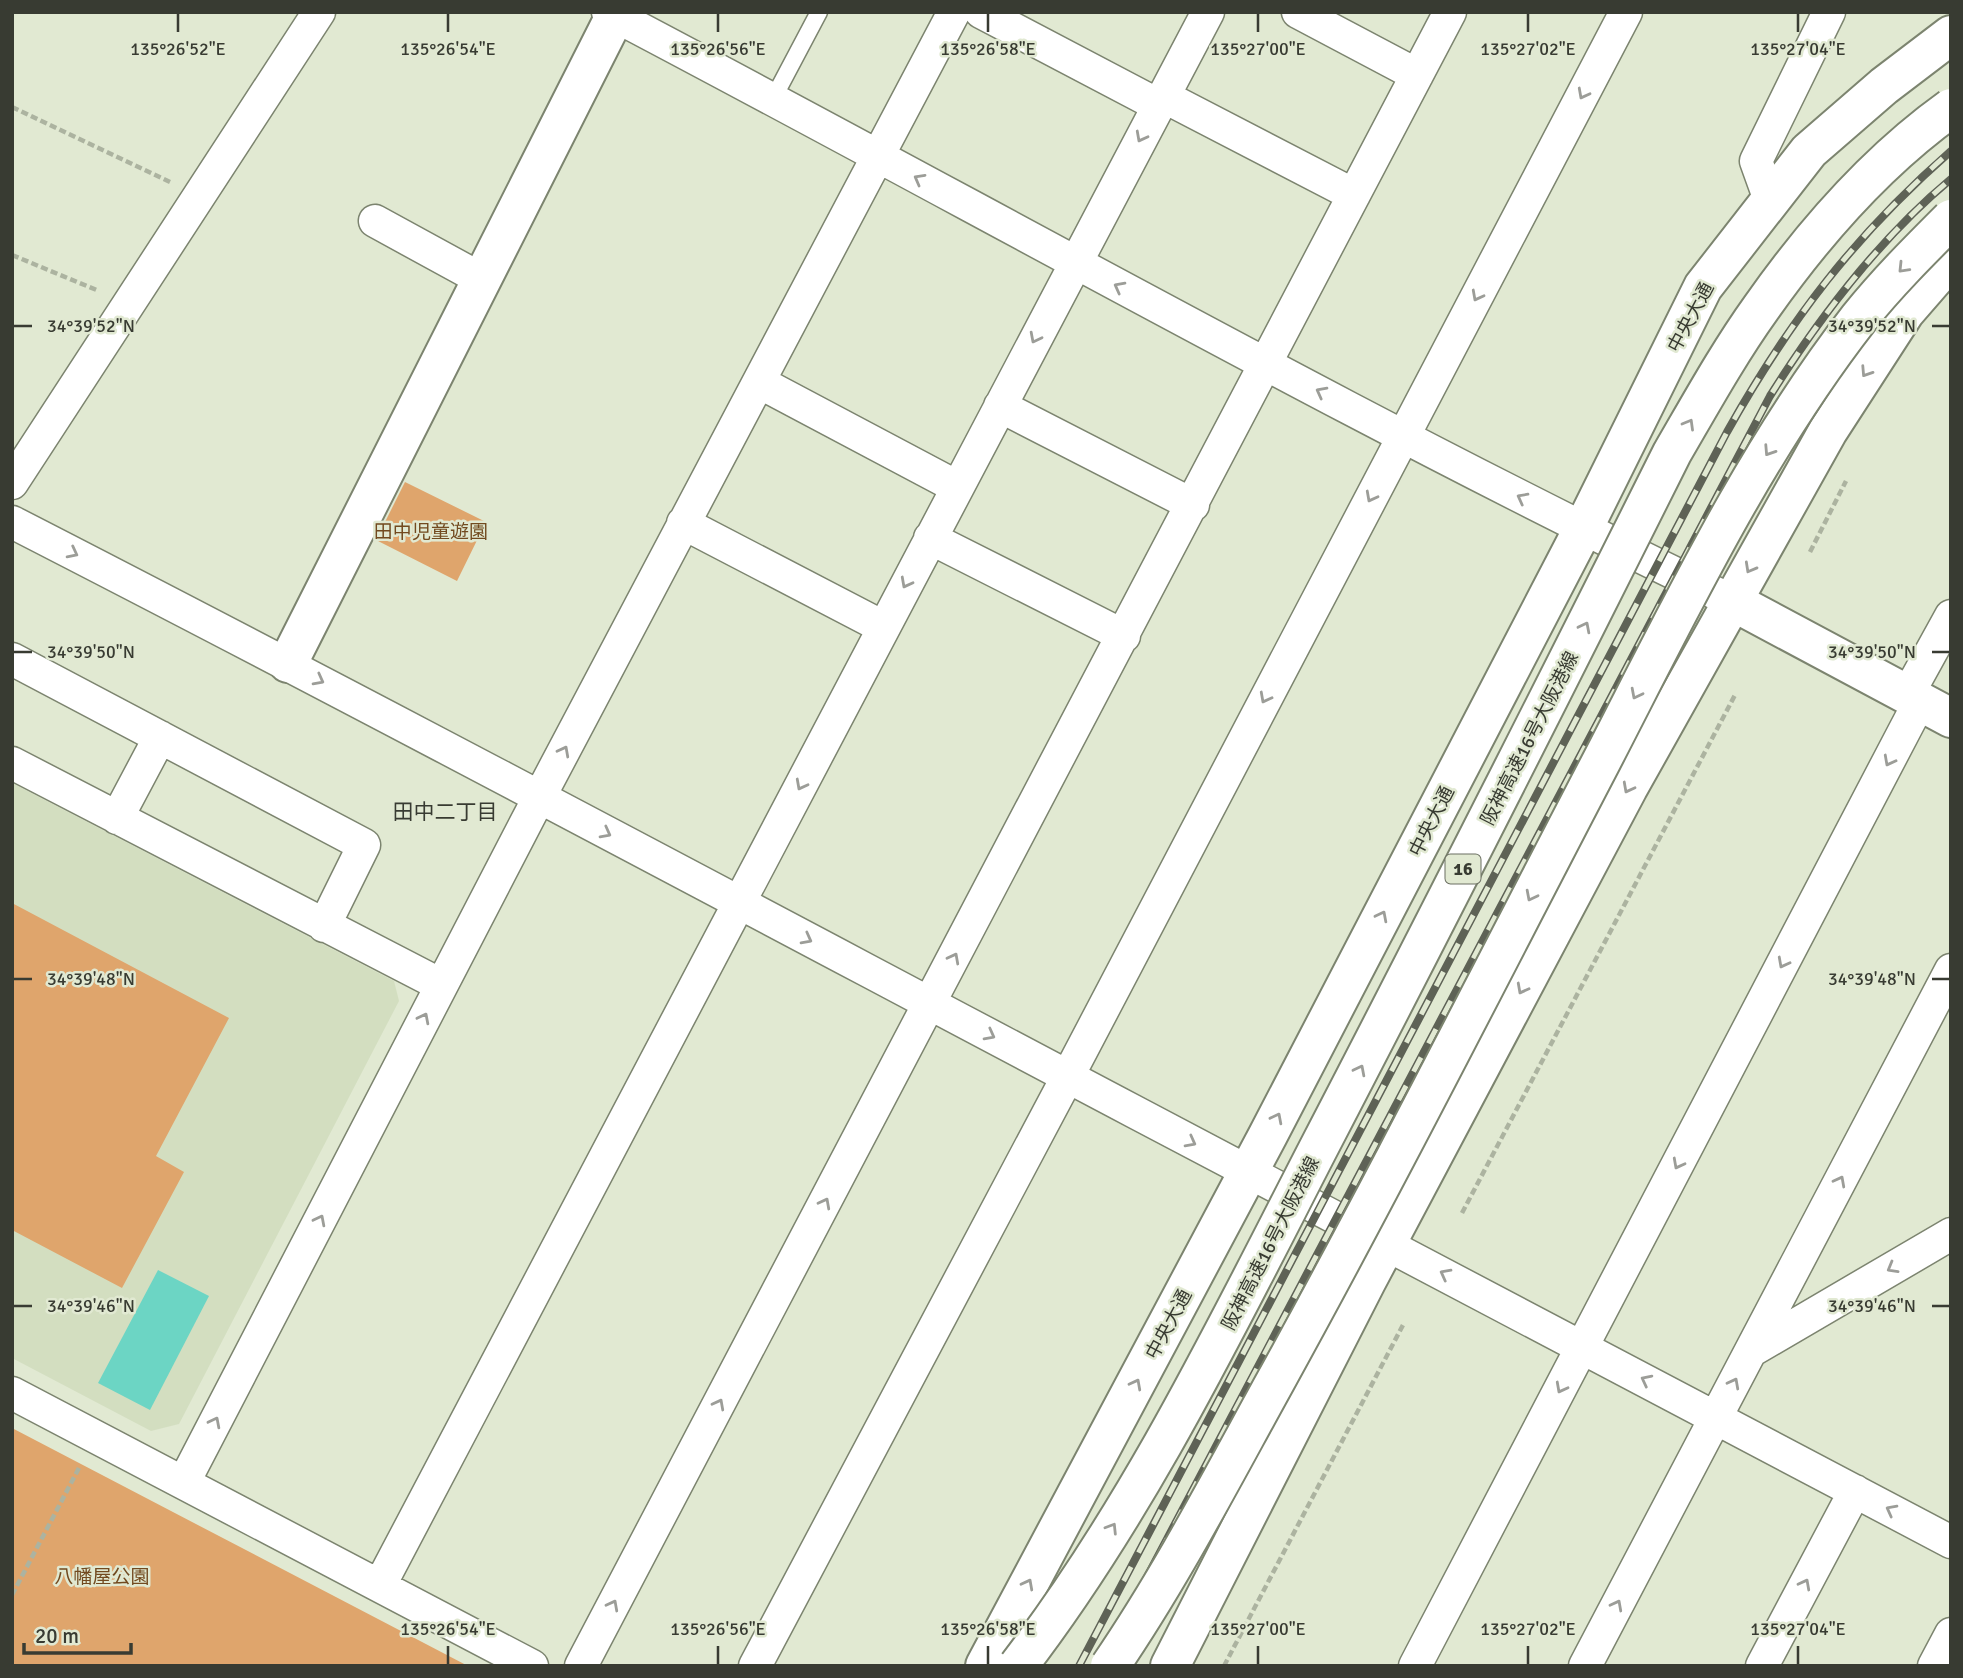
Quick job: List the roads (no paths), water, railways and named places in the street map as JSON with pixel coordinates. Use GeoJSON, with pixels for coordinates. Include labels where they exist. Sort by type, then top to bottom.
{"type":"FeatureCollection","features":[{"type":"Feature","properties":{"kind":"main road"},"geometry":{"type":"LineString","coordinates":[[288,663],[613,13]]}},
{"type":"Feature","properties":{"kind":"main road","name":"中央大通"},"geometry":{"type":"LineString","coordinates":[[985,1666],[1249,1172],[1583,529],[1703,287],[1809,150],[1884,86],[1951,35]]}},
{"type":"Feature","properties":{"kind":"main road","name":"阪神高速16号大阪港線"},"geometry":{"type":"LineString","coordinates":[[1018,1666],[1075,1586],[1206,1368],[1452,891],[1672,453],[1704,398],[1761,308],[1822,230],[1895,154],[1951,108]]}},
{"type":"Feature","properties":{"kind":"main road"},"geometry":{"type":"LineString","coordinates":[[1110,1666],[1177,1559],[1324,1294],[1700,571],[1751,482],[1830,358],[1861,316],[1896,275],[1951,219]]}},
{"type":"Feature","properties":{"kind":"main road"},"geometry":{"type":"LineString","coordinates":[[1170,1666],[1366,1282],[1628,788],[1732,600],[1835,420],[1905,312],[1951,259]]}},
{"type":"Feature","properties":{"kind":"main road"},"geometry":{"type":"LineString","coordinates":[[1732,600],[1926,704]]}},
{"type":"Feature","properties":{"kind":"street"},"geometry":{"type":"LineString","coordinates":[[12,483],[319,12]]}},
{"type":"Feature","properties":{"kind":"street"},"geometry":{"type":"LineString","coordinates":[[184,1482],[683,523],[954,12]]}},
{"type":"Feature","properties":{"kind":"street"},"geometry":{"type":"LineString","coordinates":[[981,12],[1354,195]]}},
{"type":"Feature","properties":{"kind":"street"},"geometry":{"type":"LineString","coordinates":[[380,1585],[1208,12]]}},
{"type":"Feature","properties":{"kind":"street"},"geometry":{"type":"LineString","coordinates":[[1298,12],[1417,75]]}},
{"type":"Feature","properties":{"kind":"street"},"geometry":{"type":"LineString","coordinates":[[581,1666],[1450,12]]}},
{"type":"Feature","properties":{"kind":"street"},"geometry":{"type":"LineString","coordinates":[[755,1666],[1626,12]]}},
{"type":"Feature","properties":{"kind":"street"},"geometry":{"type":"LineString","coordinates":[[1770,200],[1756,160],[1829,12]]}},
{"type":"Feature","properties":{"kind":"street"},"geometry":{"type":"LineString","coordinates":[[613,13],[1266,364],[1583,529],[1732,600]]}},
{"type":"Feature","properties":{"kind":"street"},"geometry":{"type":"LineString","coordinates":[[374,221],[481,279]]}},
{"type":"Feature","properties":{"kind":"street"},"geometry":{"type":"LineString","coordinates":[[760,382],[957,487]]}},
{"type":"Feature","properties":{"kind":"street"},"geometry":{"type":"LineString","coordinates":[[1000,406],[1193,505]]}},
{"type":"Feature","properties":{"kind":"street"},"geometry":{"type":"LineString","coordinates":[[12,522],[288,663],[1951,1542]]}},
{"type":"Feature","properties":{"kind":"street"},"geometry":{"type":"LineString","coordinates":[[683,523],[883,627]]}},
{"type":"Feature","properties":{"kind":"street"},"geometry":{"type":"LineString","coordinates":[[930,538],[1124,636]]}},
{"type":"Feature","properties":{"kind":"street"},"geometry":{"type":"LineString","coordinates":[[1415,1666],[1926,704],[1951,616]]}},
{"type":"Feature","properties":{"kind":"street"},"geometry":{"type":"LineString","coordinates":[[12,659],[364,845],[324,926]]}},
{"type":"Feature","properties":{"kind":"street"},"geometry":{"type":"LineString","coordinates":[[117,818],[160,737]]}},
{"type":"Feature","properties":{"kind":"street"},"geometry":{"type":"LineString","coordinates":[[12,763],[441,985]]}},
{"type":"Feature","properties":{"kind":"street"},"geometry":{"type":"LineString","coordinates":[[1585,1666],[1752,1350],[1941,1014],[1951,970]]}},
{"type":"Feature","properties":{"kind":"street"},"geometry":{"type":"LineString","coordinates":[[1752,1350],[1951,1234]]}},
{"type":"Feature","properties":{"kind":"street"},"geometry":{"type":"LineString","coordinates":[[12,1393],[532,1666]]}},
{"type":"Feature","properties":{"kind":"street"},"geometry":{"type":"LineString","coordinates":[[1762,1666],[1854,1490]]}},
{"type":"Feature","properties":{"kind":"street"},"geometry":{"type":"LineString","coordinates":[[1934,1666],[1951,1634]]}},
{"type":"Feature","properties":{"kind":"lane"},"geometry":{"type":"LineString","coordinates":[[773,99],[819,12]]}},
{"type":"Feature","properties":{"kind":"water"},"geometry":{"type":"Polygon","coordinates":[[[158,1270],[209,1296],[150,1410],[98,1383],[158,1270]]]}},
{"type":"Feature","properties":{"kind":"railway"},"geometry":{"type":"LineString","coordinates":[[1079,1666],[1727,432],[1775,353],[1826,281],[1884,215],[1951,151]]}},
{"type":"Feature","properties":{"kind":"railway"},"geometry":{"type":"LineString","coordinates":[[1100,1666],[1770,396],[1809,337],[1852,280],[1900,227],[1951,179]]}},
{"type":"Feature","properties":{"kind":"district","name":"田中二丁目"},"geometry":{"type":"Point","coordinates":[445,812]}},
{"type":"Feature","properties":{"kind":"park label","name":"田中児童遊園"},"geometry":{"type":"Point","coordinates":[431,531]}},
{"type":"Feature","properties":{"kind":"park label","name":"八幡屋公園"},"geometry":{"type":"Point","coordinates":[102,1576]}}]}
